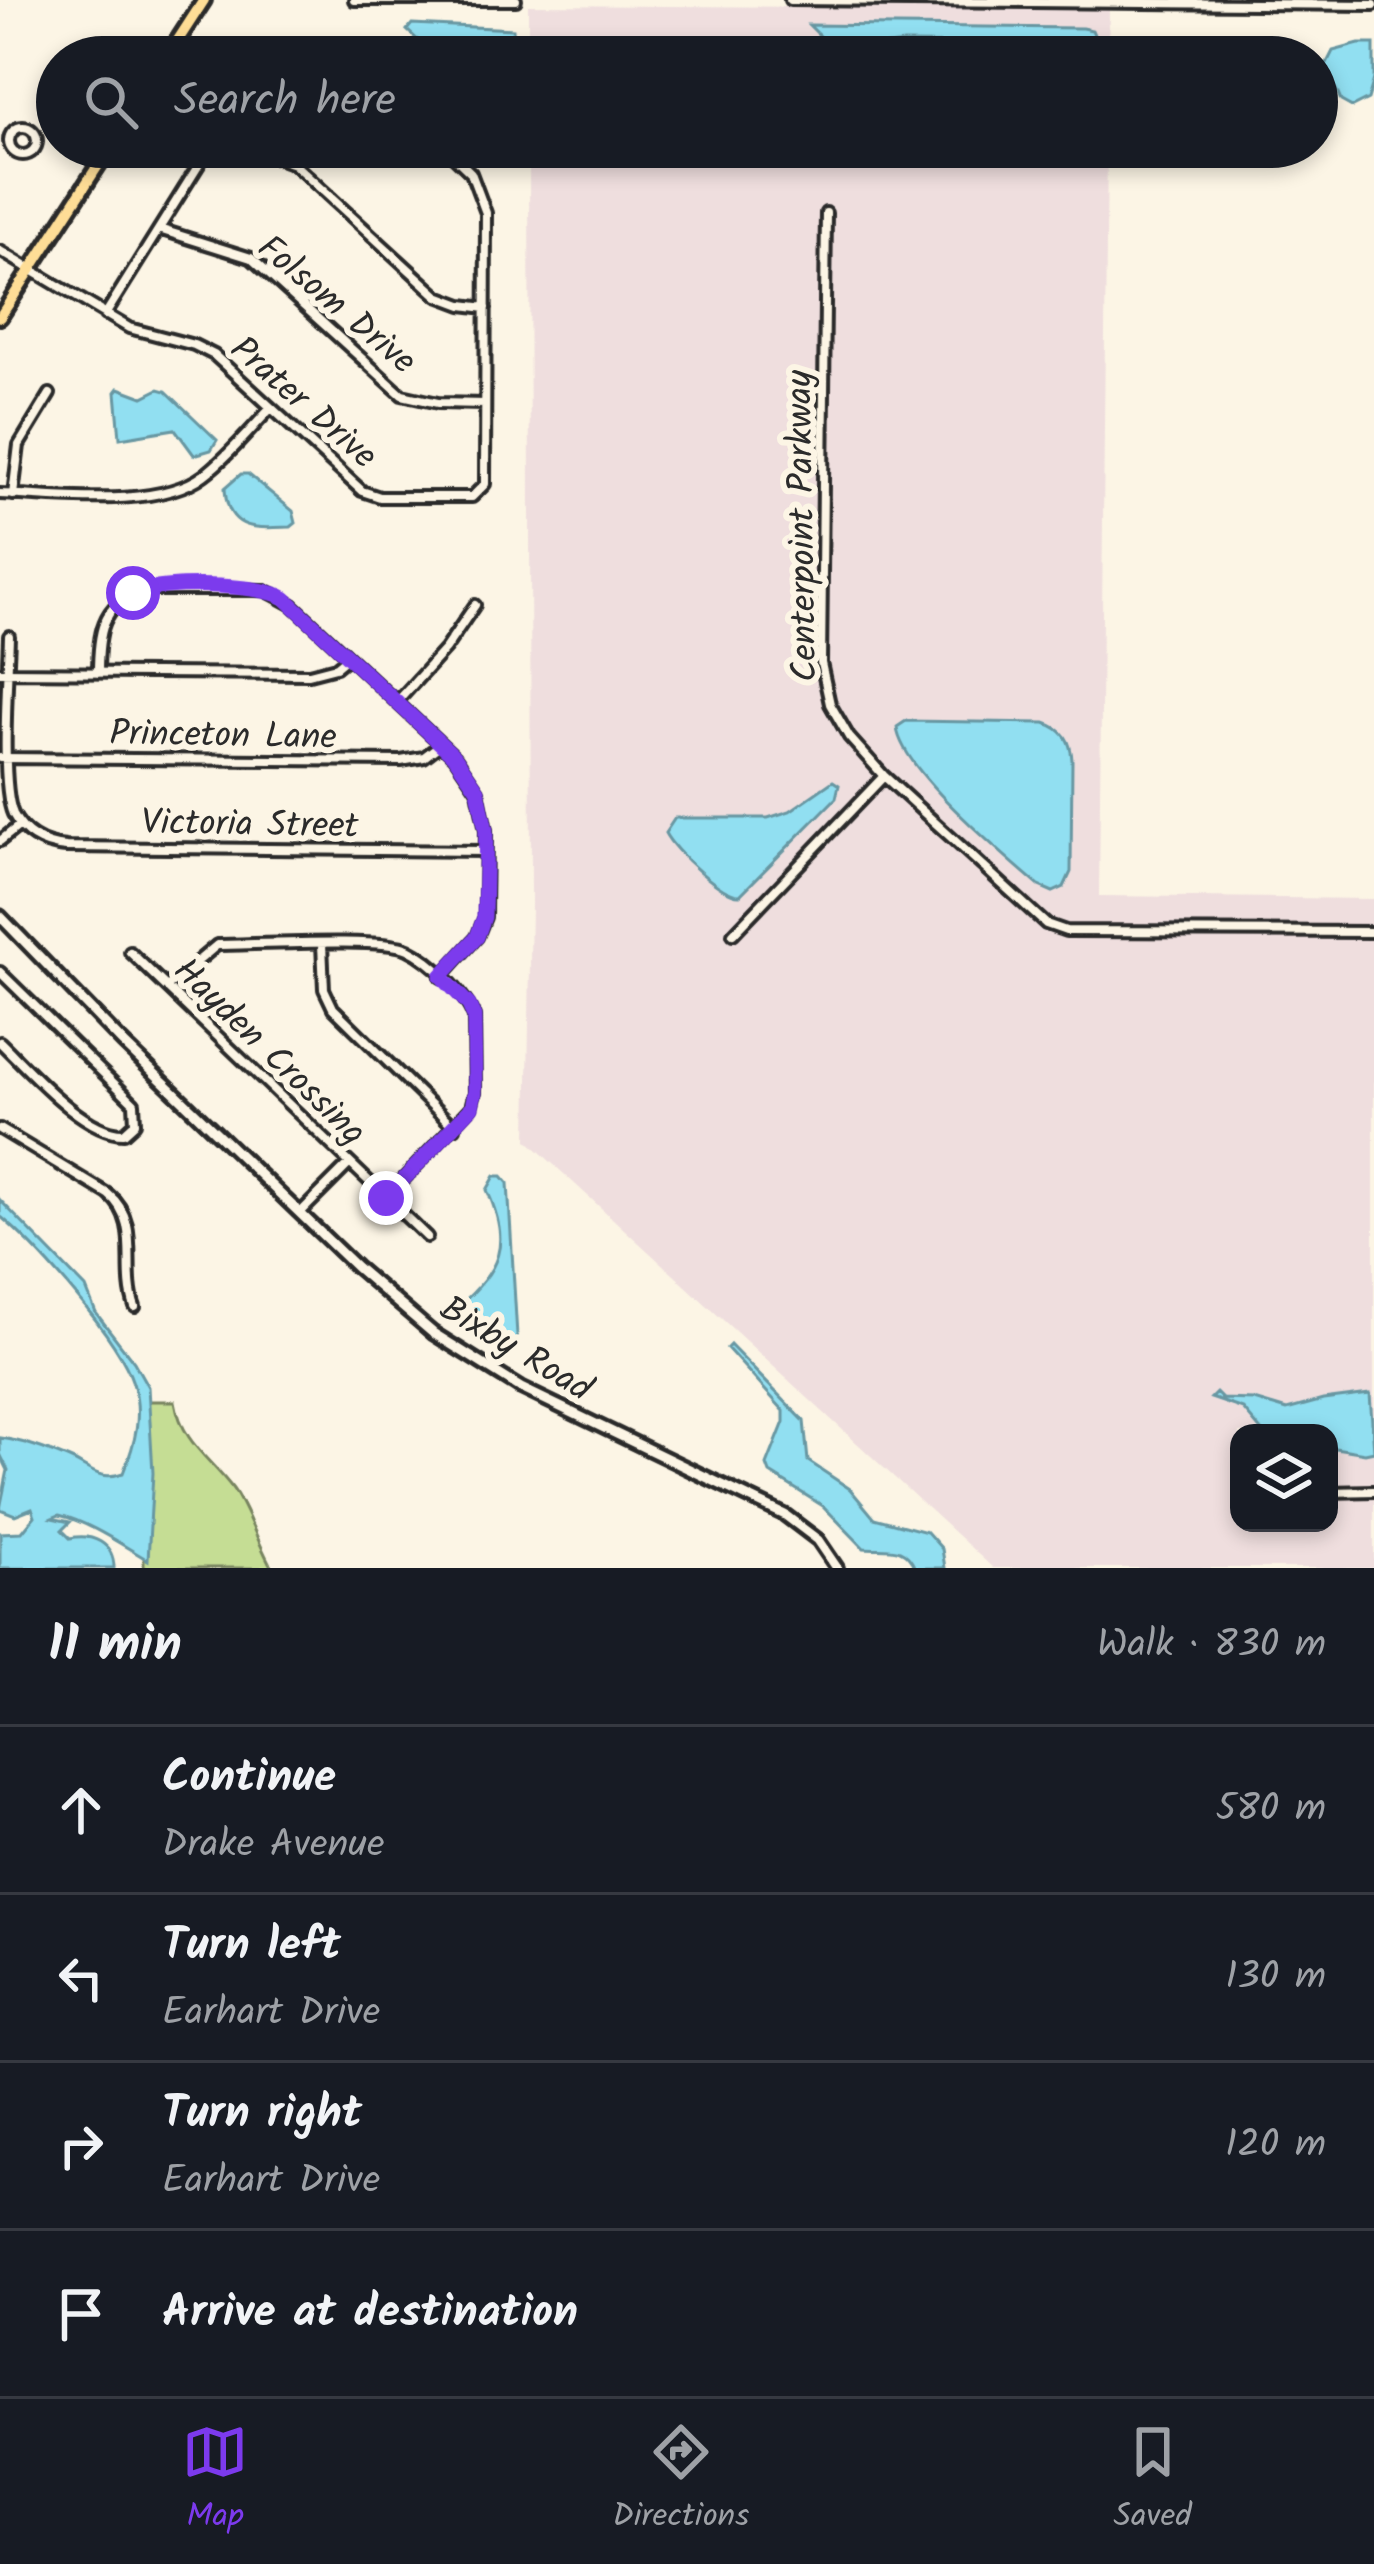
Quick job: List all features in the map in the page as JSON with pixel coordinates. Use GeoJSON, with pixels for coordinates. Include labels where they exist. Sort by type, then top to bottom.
{"type":"FeatureCollection","features":[{"type":"Feature","properties":{"kind":"main road"},"geometry":{"type":"LineString","coordinates":[[181,36],[204,0]]}},
{"type":"Feature","properties":{"kind":"main road"},"geometry":{"type":"LineString","coordinates":[[0,317],[96,168]]}},
{"type":"Feature","properties":{"kind":"street"},"geometry":{"type":"LineString","coordinates":[[353,0],[516,0]]}},
{"type":"Feature","properties":{"kind":"street"},"geometry":{"type":"LineString","coordinates":[[790,0],[1374,5]]}},
{"type":"Feature","properties":{"kind":"street"},"geometry":{"type":"LineString","coordinates":[[0,125],[13,132]]}},
{"type":"Feature","properties":{"kind":"street"},"geometry":{"type":"LineString","coordinates":[[105,315],[198,168]]}},
{"type":"Feature","properties":{"kind":"street"},"geometry":{"type":"LineString","coordinates":[[298,168],[438,296],[486,308]]}},
{"type":"Feature","properties":{"kind":"street"},"geometry":{"type":"LineString","coordinates":[[467,168],[483,196],[486,213],[485,404]]}},
{"type":"Feature","properties":{"kind":"street","name":"Centerpoint Parkway"},"geometry":{"type":"LineString","coordinates":[[826,213],[821,663],[834,713],[849,737],[1031,914],[1066,931],[1374,932]]}},
{"type":"Feature","properties":{"kind":"street","name":"Folsom Drive"},"geometry":{"type":"LineString","coordinates":[[159,229],[251,258],[402,394],[438,403],[485,404]]}},
{"type":"Feature","properties":{"kind":"street","name":"Prater Drive"},"geometry":{"type":"LineString","coordinates":[[0,251],[139,332],[204,349],[362,491],[380,496],[469,498],[479,494],[484,484],[485,404]]}},
{"type":"Feature","properties":{"kind":"street"},"geometry":{"type":"LineString","coordinates":[[13,494],[19,445],[50,394]]}},
{"type":"Feature","properties":{"kind":"street"},"geometry":{"type":"LineString","coordinates":[[0,494],[129,496],[169,491],[202,476],[271,408]]}},
{"type":"Feature","properties":{"kind":"street"},"geometry":{"type":"LineString","coordinates":[[98,673],[100,629],[110,611],[133,593],[159,587],[255,589],[277,594],[441,744],[469,772],[478,790],[484,810],[482,928],[441,976]]}},
{"type":"Feature","properties":{"kind":"street"},"geometry":{"type":"LineString","coordinates":[[397,702],[445,649],[475,605]]}},
{"type":"Feature","properties":{"kind":"street"},"geometry":{"type":"LineString","coordinates":[[0,841],[20,825],[8,802],[4,758],[8,636]]}},
{"type":"Feature","properties":{"kind":"street"},"geometry":{"type":"LineString","coordinates":[[4,672],[309,674],[336,667],[348,657]]}},
{"type":"Feature","properties":{"kind":"street","name":"Princeton Lane"},"geometry":{"type":"LineString","coordinates":[[4,758],[401,761],[424,757],[441,744]]}},
{"type":"Feature","properties":{"kind":"street"},"geometry":{"type":"LineString","coordinates":[[733,934],[884,776]]}},
{"type":"Feature","properties":{"kind":"street","name":"Victoria Street"},"geometry":{"type":"LineString","coordinates":[[20,825],[33,838],[58,847],[485,851]]}},
{"type":"Feature","properties":{"kind":"street","name":"Bixby Road"},"geometry":{"type":"LineString","coordinates":[[0,916],[70,992],[399,1305],[464,1355],[520,1388],[785,1515],[818,1540],[837,1568]]}},
{"type":"Feature","properties":{"kind":"street"},"geometry":{"type":"LineString","coordinates":[[322,944],[324,988],[333,1008],[454,1128]]}},
{"type":"Feature","properties":{"kind":"street"},"geometry":{"type":"LineString","coordinates":[[167,987],[217,945],[401,946],[441,976],[469,1005],[476,1023],[472,1107],[386,1198]]}},
{"type":"Feature","properties":{"kind":"street","name":"Hayden Crossing"},"geometry":{"type":"LineString","coordinates":[[130,952],[427,1238]]}},
{"type":"Feature","properties":{"kind":"street"},"geometry":{"type":"LineString","coordinates":[[0,1042],[89,1120],[119,1133],[135,1123],[134,1103],[2,980]]}},
{"type":"Feature","properties":{"kind":"street"},"geometry":{"type":"LineString","coordinates":[[0,1129],[109,1194],[123,1208],[135,1307]]}},
{"type":"Feature","properties":{"kind":"street"},"geometry":{"type":"LineString","coordinates":[[300,1213],[349,1164]]}},
{"type":"Feature","properties":{"kind":"street"},"geometry":{"type":"LineString","coordinates":[[1338,1492],[1374,1490]]}},
{"type":"Feature","properties":{"kind":"shaded area"},"geometry":{"type":"Polygon","coordinates":[[[528,5],[1109,9],[1108,36],[528,36],[528,5]]]}},
{"type":"Feature","properties":{"kind":"shaded area"},"geometry":{"type":"Polygon","coordinates":[[[529,168],[1107,168],[1099,896],[1374,899],[1374,1568],[993,1568],[527,1140],[529,168]]]}},
{"type":"Feature","properties":{"kind":"green space"},"geometry":{"type":"Polygon","coordinates":[[[144,1401],[175,1401],[190,1439],[238,1497],[272,1568],[144,1568],[144,1401]]]}},
{"type":"Feature","properties":{"kind":"water"},"geometry":{"type":"Polygon","coordinates":[[[412,24],[513,29],[514,36],[413,36],[407,30],[412,24]]]}},
{"type":"Feature","properties":{"kind":"water"},"geometry":{"type":"Polygon","coordinates":[[[809,25],[1082,28],[1092,30],[1095,36],[820,36],[809,25]]]}},
{"type":"Feature","properties":{"kind":"water"},"geometry":{"type":"Polygon","coordinates":[[[1374,44],[1374,79],[1368,99],[1352,107],[1338,94],[1338,50],[1374,44]]]}},
{"type":"Feature","properties":{"kind":"water"},"geometry":{"type":"Polygon","coordinates":[[[119,388],[143,397],[159,389],[166,391],[217,440],[211,450],[194,455],[175,429],[120,438],[119,388]]]}},
{"type":"Feature","properties":{"kind":"water"},"geometry":{"type":"Polygon","coordinates":[[[241,474],[248,474],[293,511],[296,523],[267,528],[238,520],[231,513],[225,488],[241,474]]]}},
{"type":"Feature","properties":{"kind":"water"},"geometry":{"type":"Polygon","coordinates":[[[906,721],[1045,723],[1062,732],[1072,760],[1071,872],[1064,887],[1053,892],[1039,886],[934,788],[903,745],[897,727],[906,721]]]}},
{"type":"Feature","properties":{"kind":"water"},"geometry":{"type":"Polygon","coordinates":[[[833,781],[839,785],[836,798],[740,895],[699,871],[665,833],[675,818],[768,818],[790,811],[833,781]]]}},
{"type":"Feature","properties":{"kind":"water"},"geometry":{"type":"Polygon","coordinates":[[[495,1176],[508,1183],[515,1348],[502,1349],[487,1333],[468,1328],[458,1307],[484,1280],[498,1255],[499,1226],[487,1190],[495,1176]]]}},
{"type":"Feature","properties":{"kind":"water"},"geometry":{"type":"Polygon","coordinates":[[[0,1200],[86,1288],[96,1313],[148,1387],[153,1473],[148,1560],[93,1528],[59,1515],[52,1518],[70,1522],[62,1530],[70,1538],[86,1537],[106,1546],[114,1568],[0,1568],[0,1533],[22,1532],[35,1516],[32,1508],[15,1515],[0,1509],[8,1470],[0,1454],[0,1438],[114,1475],[123,1473],[137,1418],[133,1383],[112,1342],[55,1271],[0,1216],[0,1200]]]}},
{"type":"Feature","properties":{"kind":"water"},"geometry":{"type":"Polygon","coordinates":[[[730,1345],[804,1421],[808,1461],[850,1489],[874,1518],[927,1532],[942,1549],[945,1568],[915,1568],[900,1551],[864,1548],[823,1506],[770,1473],[767,1465],[784,1411],[727,1348],[730,1345]]]}},
{"type":"Feature","properties":{"kind":"water"},"geometry":{"type":"Polygon","coordinates":[[[1216,1393],[1222,1399],[1254,1400],[1287,1410],[1370,1394],[1374,1451],[1338,1448],[1338,1424],[1256,1424],[1243,1409],[1211,1398],[1216,1393]]]}},
{"type":"Feature","properties":{"kind":"route"},"geometry":{"type":"LineString","coordinates":[[133,593],[159,587],[255,589],[285,598],[455,757],[478,790],[486,830],[482,928],[441,976],[469,1005],[476,1023],[474,1100],[460,1122],[386,1198]]}}]}
